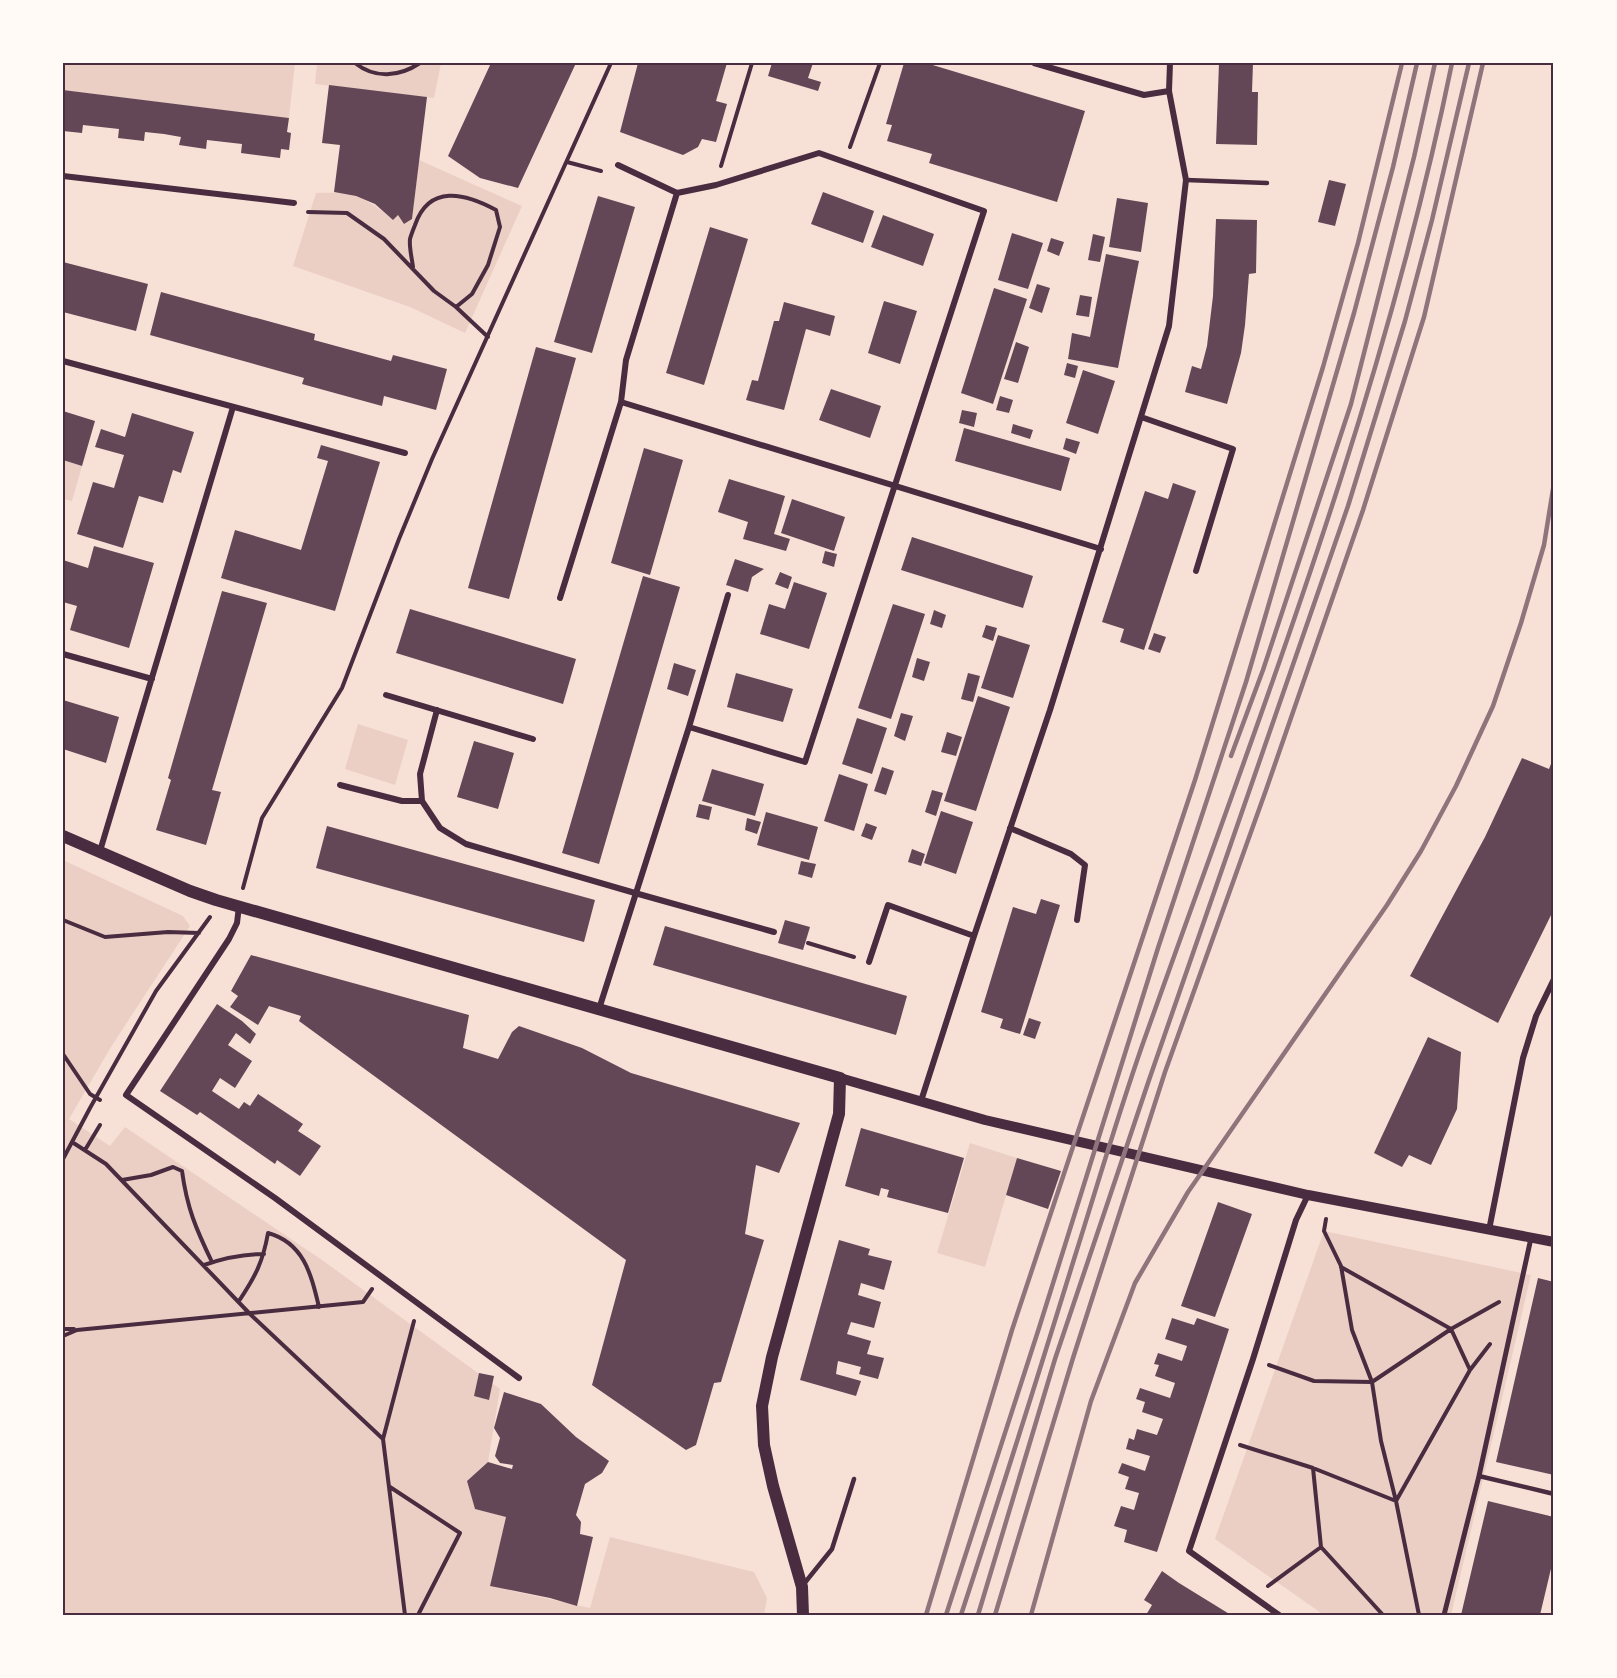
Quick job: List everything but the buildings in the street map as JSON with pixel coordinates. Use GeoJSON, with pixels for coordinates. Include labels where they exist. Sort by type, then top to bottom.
{"type":"FeatureCollection","features":[{"type":"Feature","properties":{"kind":"main road"},"geometry":{"type":"LineString","coordinates":[[63,836],[190,891],[840,1078],[839,1114],[772,1357],[762,1406],[764,1445],[773,1486],[802,1587],[803,1615]]}},
{"type":"Feature","properties":{"kind":"street"},"geometry":{"type":"LineString","coordinates":[[1034,63],[1144,95],[1169,92]]}},
{"type":"Feature","properties":{"kind":"street"},"geometry":{"type":"LineString","coordinates":[[921,1101],[1101,549],[1169,326],[1186,180],[1169,92],[1170,63]]}},
{"type":"Feature","properties":{"kind":"street"},"geometry":{"type":"LineString","coordinates":[[618,165],[677,193],[716,185],[819,153],[984,211],[805,762],[689,727]]}},
{"type":"Feature","properties":{"kind":"street"},"geometry":{"type":"LineString","coordinates":[[63,176],[294,203]]}},
{"type":"Feature","properties":{"kind":"street"},"geometry":{"type":"LineString","coordinates":[[560,598],[621,402],[626,360],[677,193]]}},
{"type":"Feature","properties":{"kind":"street"},"geometry":{"type":"LineString","coordinates":[[63,361],[405,453]]}},
{"type":"Feature","properties":{"kind":"street"},"geometry":{"type":"LineString","coordinates":[[621,402],[1101,549]]}},
{"type":"Feature","properties":{"kind":"street"},"geometry":{"type":"LineString","coordinates":[[99,852],[234,407]]}},
{"type":"Feature","properties":{"kind":"street"},"geometry":{"type":"LineString","coordinates":[[1141,417],[1233,449],[1196,571]]}},
{"type":"Feature","properties":{"kind":"street"},"geometry":{"type":"LineString","coordinates":[[599,1009],[689,727],[728,595]]}},
{"type":"Feature","properties":{"kind":"street"},"geometry":{"type":"LineString","coordinates":[[63,654],[152,679]]}},
{"type":"Feature","properties":{"kind":"street"},"geometry":{"type":"LineString","coordinates":[[387,695],[533,739]]}},
{"type":"Feature","properties":{"kind":"street"},"geometry":{"type":"LineString","coordinates":[[437,710],[420,774],[422,801],[440,828],[466,844],[774,932]]}},
{"type":"Feature","properties":{"kind":"street"},"geometry":{"type":"LineString","coordinates":[[340,785],[402,801],[422,801]]}},
{"type":"Feature","properties":{"kind":"street"},"geometry":{"type":"LineString","coordinates":[[1010,828],[1071,854],[1085,865],[1077,920]]}},
{"type":"Feature","properties":{"kind":"street"},"geometry":{"type":"LineString","coordinates":[[869,962],[888,905],[974,936]]}},
{"type":"Feature","properties":{"kind":"street"},"geometry":{"type":"LineString","coordinates":[[239,906],[237,923],[228,939],[126,1095],[275,1198],[519,1378]]}},
{"type":"Feature","properties":{"kind":"street"},"geometry":{"type":"LineString","coordinates":[[1489,1230],[1523,1058],[1536,1016],[1554,978]]}},
{"type":"Feature","properties":{"kind":"street"},"geometry":{"type":"LineString","coordinates":[[840,1078],[986,1120],[1308,1195],[1554,1242]]}},
{"type":"Feature","properties":{"kind":"street"},"geometry":{"type":"LineString","coordinates":[[1279,1615],[1189,1551],[1253,1359],[1296,1220],[1308,1195]]}},
{"type":"Feature","properties":{"kind":"street"},"geometry":{"type":"LineString","coordinates":[[1444,1615],[1479,1476],[1532,1238]]}},
{"type":"Feature","properties":{"kind":"lane"},"geometry":{"type":"LineString","coordinates":[[1186,180],[1267,183]]}},
{"type":"Feature","properties":{"kind":"lane"},"geometry":{"type":"LineString","coordinates":[[1479,1476],[1554,1494]]}},
{"type":"Feature","properties":{"kind":"lane"},"geometry":{"type":"LineString","coordinates":[[802,1587],[832,1549],[854,1479]]}},
{"type":"Feature","properties":{"kind":"path"},"geometry":{"type":"LineString","coordinates":[[355,63],[365,71],[391,76],[410,70],[420,63]]}},
{"type":"Feature","properties":{"kind":"path"},"geometry":{"type":"LineString","coordinates":[[245,882],[262,818],[342,688],[428,469],[611,63]]}},
{"type":"Feature","properties":{"kind":"path"},"geometry":{"type":"LineString","coordinates":[[716,185],[752,63]]}},
{"type":"Feature","properties":{"kind":"path"},"geometry":{"type":"LineString","coordinates":[[845,162],[880,63]]}},
{"type":"Feature","properties":{"kind":"path"},"geometry":{"type":"LineString","coordinates":[[567,162],[605,172],[618,165]]}},
{"type":"Feature","properties":{"kind":"path"},"geometry":{"type":"LineString","coordinates":[[413,267],[410,240],[419,213],[436,197],[457,195],[480,201],[496,210],[500,227],[488,265],[472,294],[456,308]]}},
{"type":"Feature","properties":{"kind":"path"},"geometry":{"type":"LineString","coordinates":[[294,203],[309,212],[347,213],[384,239],[434,291],[488,337]]}},
{"type":"Feature","properties":{"kind":"path"},"geometry":{"type":"LineString","coordinates":[[63,1160],[156,991],[212,913]]}},
{"type":"Feature","properties":{"kind":"path"},"geometry":{"type":"LineString","coordinates":[[63,920],[105,937],[168,932],[199,933]]}},
{"type":"Feature","properties":{"kind":"path"},"geometry":{"type":"LineString","coordinates":[[808,943],[869,962]]}},
{"type":"Feature","properties":{"kind":"path"},"geometry":{"type":"LineString","coordinates":[[63,1054],[90,1094],[98,1099]]}},
{"type":"Feature","properties":{"kind":"path"},"geometry":{"type":"LineString","coordinates":[[85,1150],[100,1125]]}},
{"type":"Feature","properties":{"kind":"path"},"geometry":{"type":"LineString","coordinates":[[72,1142],[106,1164],[250,1314],[383,1439]]}},
{"type":"Feature","properties":{"kind":"path"},"geometry":{"type":"LineString","coordinates":[[122,1180],[151,1175],[173,1167],[182,1171],[187,1203],[199,1236],[212,1262]]}},
{"type":"Feature","properties":{"kind":"path"},"geometry":{"type":"LineString","coordinates":[[1326,1219],[1324,1231],[1341,1266],[1352,1330],[1372,1382],[1381,1441],[1396,1501],[1419,1615]]}},
{"type":"Feature","properties":{"kind":"path"},"geometry":{"type":"LineString","coordinates":[[239,1301],[251,1283],[264,1254],[268,1233],[282,1237],[304,1259],[319,1307]]}},
{"type":"Feature","properties":{"kind":"path"},"geometry":{"type":"LineString","coordinates":[[204,1266],[242,1255],[264,1254]]}},
{"type":"Feature","properties":{"kind":"path"},"geometry":{"type":"LineString","coordinates":[[1341,1266],[1450,1329],[1470,1370]]}},
{"type":"Feature","properties":{"kind":"path"},"geometry":{"type":"LineString","coordinates":[[63,1329],[76,1330],[363,1302],[381,1276]]}},
{"type":"Feature","properties":{"kind":"path"},"geometry":{"type":"LineString","coordinates":[[1253,1359],[1314,1380],[1372,1382],[1450,1329],[1497,1302],[1518,1299]]}},
{"type":"Feature","properties":{"kind":"path"},"geometry":{"type":"LineString","coordinates":[[405,1615],[383,1439],[420,1305]]}},
{"type":"Feature","properties":{"kind":"path"},"geometry":{"type":"LineString","coordinates":[[1396,1501],[1470,1370],[1489,1345],[1512,1327]]}},
{"type":"Feature","properties":{"kind":"path"},"geometry":{"type":"LineString","coordinates":[[63,1336],[76,1330]]}},
{"type":"Feature","properties":{"kind":"path"},"geometry":{"type":"LineString","coordinates":[[1226,1442],[1314,1468],[1396,1501]]}},
{"type":"Feature","properties":{"kind":"path"},"geometry":{"type":"LineString","coordinates":[[1314,1468],[1321,1546],[1383,1615]]}},
{"type":"Feature","properties":{"kind":"path"},"geometry":{"type":"LineString","coordinates":[[389,1486],[460,1533],[418,1615]]}},
{"type":"Feature","properties":{"kind":"path"},"geometry":{"type":"LineString","coordinates":[[1253,1598],[1321,1546]]}},
{"type":"Feature","properties":{"kind":"shaded area"},"geometry":{"type":"Polygon","coordinates":[[[63,63],[295,63],[289,118],[63,90],[63,63]]]}},
{"type":"Feature","properties":{"kind":"shaded area"},"geometry":{"type":"Polygon","coordinates":[[[317,63],[441,63],[434,98],[315,84],[317,63]]]}},
{"type":"Feature","properties":{"kind":"shaded area"},"geometry":{"type":"Polygon","coordinates":[[[419,160],[522,206],[465,333],[410,307],[293,266],[316,193],[339,193],[358,197],[375,206],[393,220],[398,215],[404,224],[412,219],[419,160]]]}},
{"type":"Feature","properties":{"kind":"shaded area"},"geometry":{"type":"Polygon","coordinates":[[[63,460],[82,466],[72,501],[63,499],[63,460]]]}},
{"type":"Feature","properties":{"kind":"shaded area"},"geometry":{"type":"Polygon","coordinates":[[[358,724],[408,740],[395,785],[345,769],[358,724]]]}},
{"type":"Feature","properties":{"kind":"shaded area"},"geometry":{"type":"Polygon","coordinates":[[[63,860],[183,916],[190,926],[111,1047],[69,1119],[110,1146],[125,1127],[322,1260],[500,1389],[488,1462],[467,1481],[475,1509],[506,1517],[490,1586],[590,1608],[610,1537],[754,1572],[767,1598],[764,1615],[63,1615],[63,860]]]}},
{"type":"Feature","properties":{"kind":"shaded area"},"geometry":{"type":"Polygon","coordinates":[[[970,1143],[1017,1158],[985,1267],[937,1253],[970,1143]]]}},
{"type":"Feature","properties":{"kind":"shaded area"},"geometry":{"type":"Polygon","coordinates":[[[1324,1231],[1531,1275],[1451,1615],[1324,1615],[1215,1539],[1324,1231]]]}},
{"type":"Feature","properties":{"kind":"railway"},"geometry":{"type":"LineString","coordinates":[[926,1615],[1012,1330],[1195,780],[1323,367],[1358,243],[1402,63]]}},
{"type":"Feature","properties":{"kind":"railway"},"geometry":{"type":"LineString","coordinates":[[946,1615],[1158,948],[1246,682],[1354,313],[1393,167],[1417,63]]}},
{"type":"Feature","properties":{"kind":"railway"},"geometry":{"type":"LineString","coordinates":[[1231,756],[1263,670],[1351,404],[1414,157],[1435,63]]}},
{"type":"Feature","properties":{"kind":"railway"},"geometry":{"type":"LineString","coordinates":[[961,1615],[1133,1072],[1272,682],[1354,437],[1391,314],[1424,189],[1452,63]]}},
{"type":"Feature","properties":{"kind":"railway"},"geometry":{"type":"LineString","coordinates":[[978,1615],[1055,1359],[1348,506],[1405,321],[1432,220],[1469,63]]}},
{"type":"Feature","properties":{"kind":"railway"},"geometry":{"type":"LineString","coordinates":[[995,1615],[1073,1358],[1165,1072],[1363,510],[1424,317],[1483,63]]}},
{"type":"Feature","properties":{"kind":"railway"},"geometry":{"type":"LineString","coordinates":[[1031,1615],[1091,1401],[1135,1283],[1188,1192],[1387,905],[1421,851],[1456,786],[1493,706],[1521,623],[1544,545],[1554,483]]}}]}
